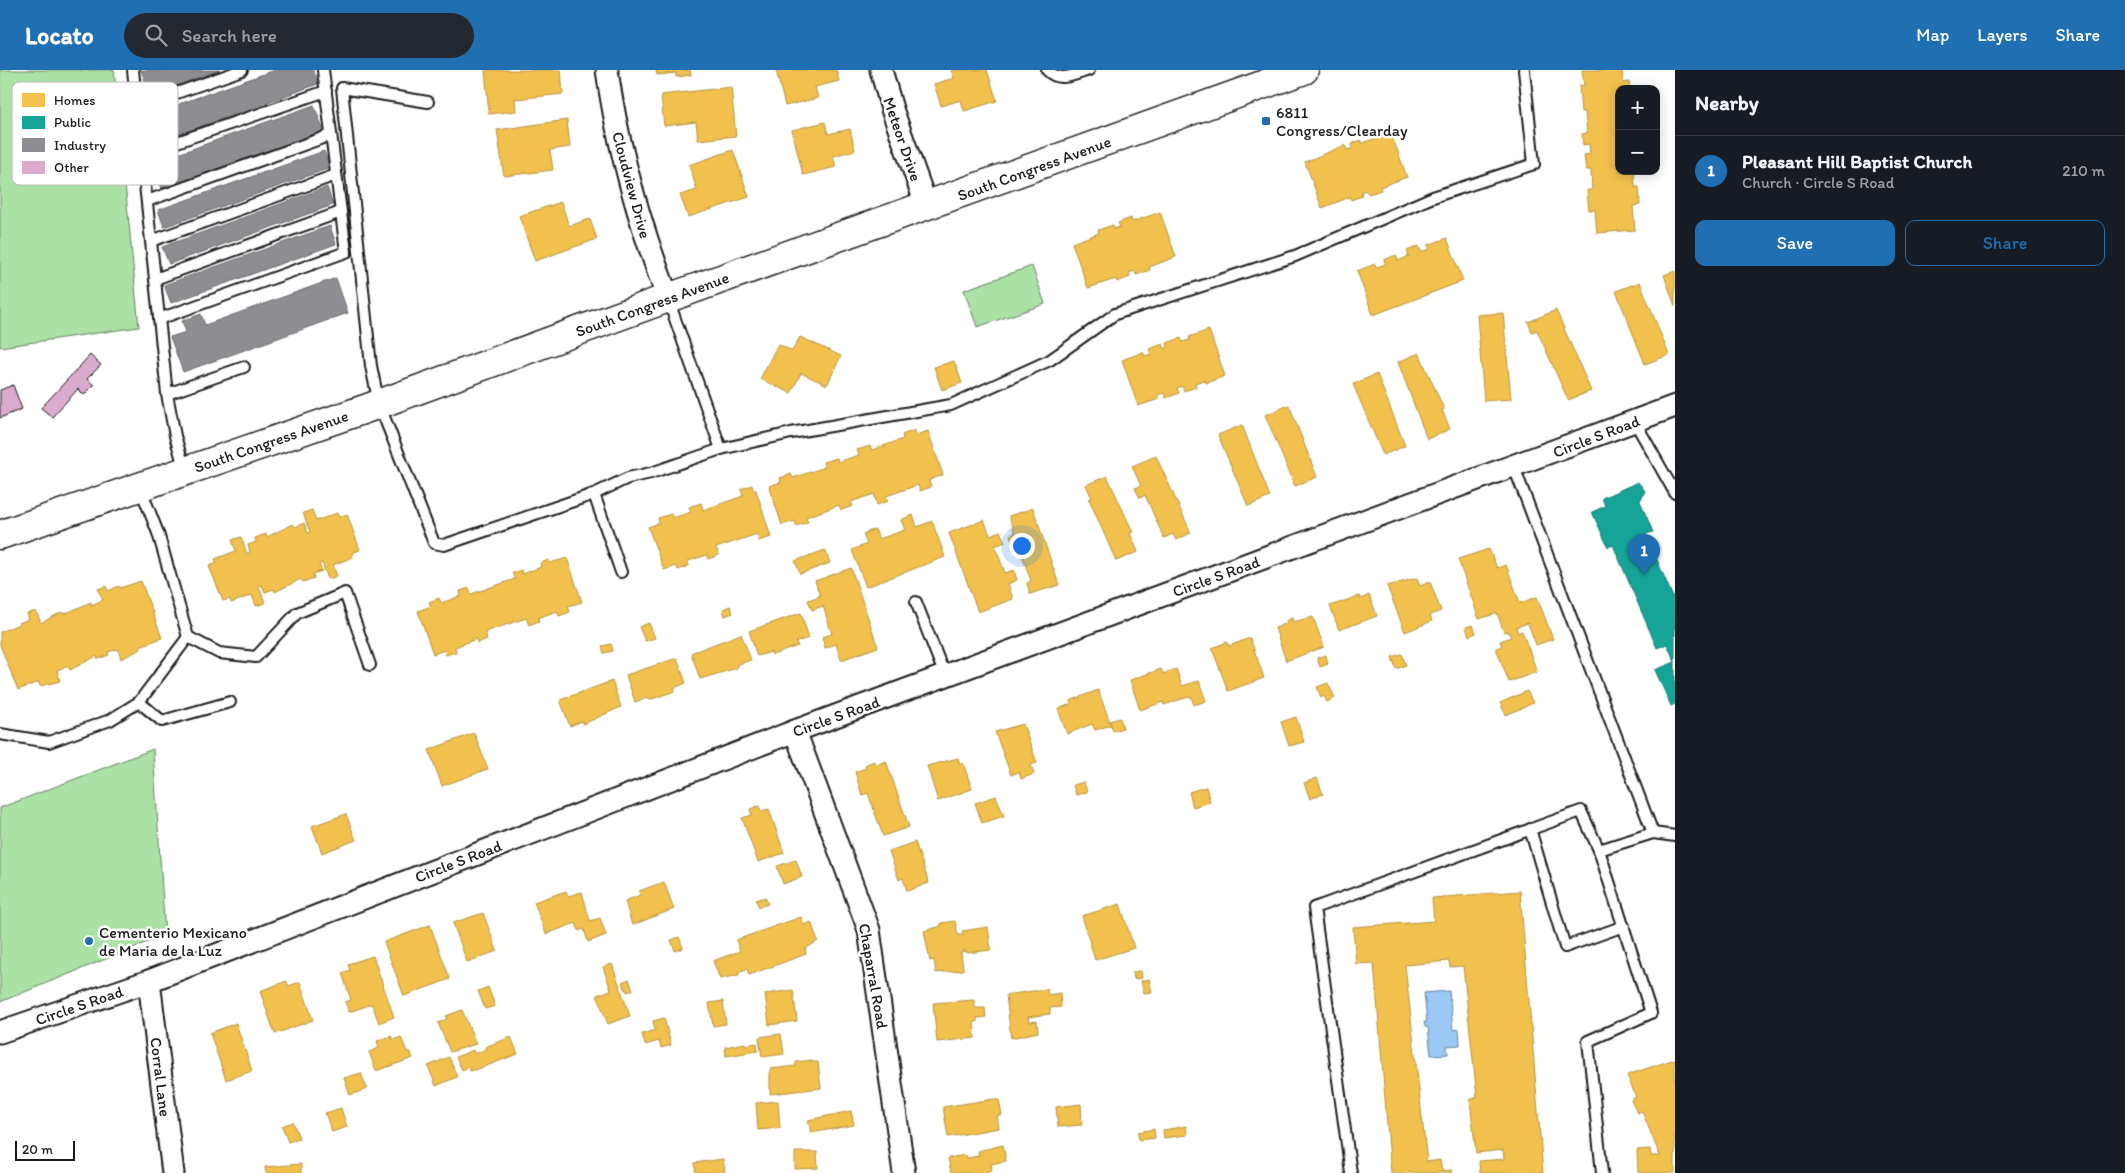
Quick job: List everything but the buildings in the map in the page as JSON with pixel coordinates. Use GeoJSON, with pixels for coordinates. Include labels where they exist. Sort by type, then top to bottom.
{"type":"FeatureCollection","features":[{"type":"Feature","properties":{"kind":"main road","name":"South Congress Avenue"},"geometry":{"type":"LineString","coordinates":[[0,535],[379,404],[668,298],[927,207],[1304,70]]}},
{"type":"Feature","properties":{"kind":"street","name":"Cloudview Drive"},"geometry":{"type":"LineString","coordinates":[[607,70],[614,120],[626,170],[649,248],[668,298]]}},
{"type":"Feature","properties":{"kind":"street","name":"Meteor Drive"},"geometry":{"type":"LineString","coordinates":[[881,70],[892,109],[927,207]]}},
{"type":"Feature","properties":{"kind":"street","name":"Circle S Road"},"geometry":{"type":"LineString","coordinates":[[0,1032],[149,981],[794,731],[1514,467],[1675,406]]}},
{"type":"Feature","properties":{"kind":"street","name":"Chaparral Road"},"geometry":{"type":"LineString","coordinates":[[794,731],[869,930],[904,1173]]}},
{"type":"Feature","properties":{"kind":"street","name":"Corral Lane"},"geometry":{"type":"LineString","coordinates":[[149,981],[173,1173]]}},
{"type":"Feature","properties":{"kind":"lane"},"geometry":{"type":"LineString","coordinates":[[178,93],[242,70]]}},
{"type":"Feature","properties":{"kind":"lane"},"geometry":{"type":"LineString","coordinates":[[159,319],[346,252],[323,70]]}},
{"type":"Feature","properties":{"kind":"lane"},"geometry":{"type":"LineString","coordinates":[[1047,70],[1053,77],[1063,78],[1089,70]]}},
{"type":"Feature","properties":{"kind":"lane"},"geometry":{"type":"LineString","coordinates":[[428,102],[342,88],[371,366],[379,404],[434,544],[444,544],[594,494],[628,478],[651,473],[721,449],[791,433],[951,405],[1050,360],[1115,314],[1295,256],[1432,197],[1534,164],[1524,70]]}},
{"type":"Feature","properties":{"kind":"lane"},"geometry":{"type":"LineString","coordinates":[[178,142],[326,91]]}},
{"type":"Feature","properties":{"kind":"lane"},"geometry":{"type":"LineString","coordinates":[[147,201],[331,135]]}},
{"type":"Feature","properties":{"kind":"lane"},"geometry":{"type":"LineString","coordinates":[[151,241],[336,175]]}},
{"type":"Feature","properties":{"kind":"lane"},"geometry":{"type":"LineString","coordinates":[[145,185],[167,394],[175,436],[185,470]]}},
{"type":"Feature","properties":{"kind":"lane"},"geometry":{"type":"LineString","coordinates":[[155,279],[341,212]]}},
{"type":"Feature","properties":{"kind":"lane"},"geometry":{"type":"LineString","coordinates":[[668,298],[721,449]]}},
{"type":"Feature","properties":{"kind":"lane"},"geometry":{"type":"LineString","coordinates":[[167,394],[244,367]]}},
{"type":"Feature","properties":{"kind":"lane"},"geometry":{"type":"LineString","coordinates":[[1635,422],[1675,493]]}},
{"type":"Feature","properties":{"kind":"lane"},"geometry":{"type":"LineString","coordinates":[[1514,467],[1653,833]]}},
{"type":"Feature","properties":{"kind":"lane"},"geometry":{"type":"LineString","coordinates":[[140,486],[158,533],[188,637],[219,654],[256,657],[297,613],[345,593],[370,665]]}},
{"type":"Feature","properties":{"kind":"lane"},"geometry":{"type":"LineString","coordinates":[[594,494],[621,572]]}},
{"type":"Feature","properties":{"kind":"lane"},"geometry":{"type":"LineString","coordinates":[[916,602],[945,676]]}},
{"type":"Feature","properties":{"kind":"lane"},"geometry":{"type":"LineString","coordinates":[[0,734],[49,742],[110,720],[139,702],[188,637]]}},
{"type":"Feature","properties":{"kind":"lane"},"geometry":{"type":"LineString","coordinates":[[139,702],[162,721],[230,702]]}},
{"type":"Feature","properties":{"kind":"lane"},"geometry":{"type":"LineString","coordinates":[[1350,1173],[1314,908],[1581,811],[1599,850],[1651,1013],[1588,1041],[1602,1173]]}},
{"type":"Feature","properties":{"kind":"lane"},"geometry":{"type":"LineString","coordinates":[[1530,829],[1565,947],[1624,926]]}},
{"type":"Feature","properties":{"kind":"lane"},"geometry":{"type":"LineString","coordinates":[[1599,850],[1653,833],[1675,836]]}},
{"type":"Feature","properties":{"kind":"green space"},"geometry":{"type":"Polygon","coordinates":[[[0,70],[114,70],[115,82],[12,82],[12,185],[125,185],[139,327],[0,347],[0,70]]]}},
{"type":"Feature","properties":{"kind":"green space"},"geometry":{"type":"Polygon","coordinates":[[[1032,266],[1045,304],[977,327],[964,290],[1032,266]]]}},
{"type":"Feature","properties":{"kind":"green space"},"geometry":{"type":"Polygon","coordinates":[[[153,749],[165,935],[0,1002],[0,808],[153,749]]]}},
{"type":"Feature","properties":{"kind":"water"},"geometry":{"type":"Polygon","coordinates":[[[1449,991],[1453,1030],[1459,1029],[1460,1045],[1447,1046],[1448,1054],[1431,1055],[1428,1027],[1425,1027],[1424,1022],[1427,1022],[1424,993],[1449,991]]]}},
{"type":"Feature","properties":{"kind":"place","name":"6811 Congress/Clearday"},"geometry":{"type":"Point","coordinates":[1266,121]}},
{"type":"Feature","properties":{"kind":"place","name":"Pleasant Hill Baptist Church"},"geometry":{"type":"Point","coordinates":[1644,575]}},
{"type":"Feature","properties":{"kind":"place","name":"Cementerio Mexicano de Maria de la Luz"},"geometry":{"type":"Point","coordinates":[89,941]}}]}
